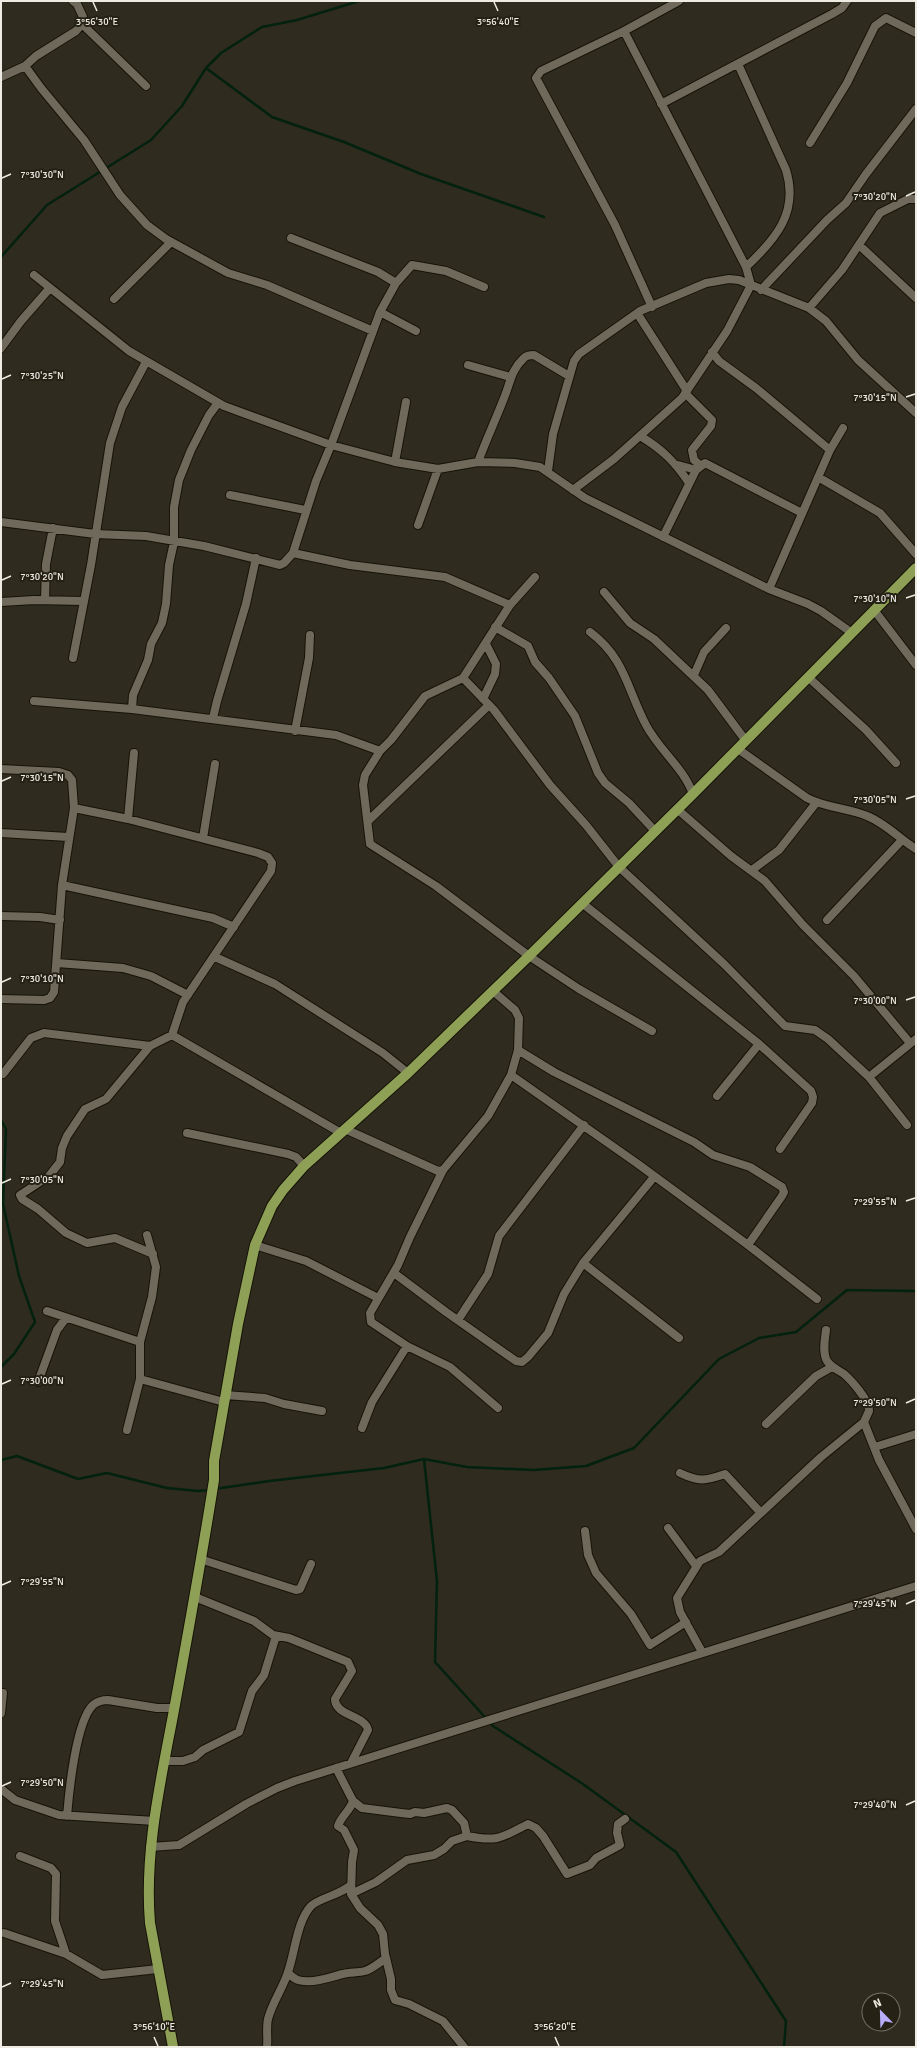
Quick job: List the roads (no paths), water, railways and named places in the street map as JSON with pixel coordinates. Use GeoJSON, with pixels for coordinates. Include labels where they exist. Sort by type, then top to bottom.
{"type":"FeatureCollection","features":[{"type":"Feature","properties":{"kind":"main road"},"geometry":{"type":"LineString","coordinates":[[173,2047],[151,1934],[148,1905],[150,1847],[195,1597],[214,1480],[214,1461],[225,1398],[255,1245],[272,1206],[283,1190],[304,1166],[408,1073],[529,956],[746,741],[916,568]]}},
{"type":"Feature","properties":{"kind":"street"},"geometry":{"type":"LineString","coordinates":[[652,307],[615,225],[536,78],[541,71],[624,31],[666,4],[679,1]]}},
{"type":"Feature","properties":{"kind":"street"},"geometry":{"type":"LineString","coordinates":[[661,104],[832,14],[842,8],[847,1]]}},
{"type":"Feature","properties":{"kind":"street"},"geometry":{"type":"LineString","coordinates":[[1,78],[25,66],[36,56],[76,31],[82,24],[82,16],[77,2]]}},
{"type":"Feature","properties":{"kind":"street"},"geometry":{"type":"LineString","coordinates":[[810,143],[847,83],[875,26],[881,20],[886,18],[891,19],[916,33]]}},
{"type":"Feature","properties":{"kind":"street"},"geometry":{"type":"LineString","coordinates":[[82,24],[146,86]]}},
{"type":"Feature","properties":{"kind":"street"},"geometry":{"type":"LineString","coordinates":[[573,490],[640,436],[686,392],[727,332],[751,285],[746,267],[624,31]]}},
{"type":"Feature","properties":{"kind":"street"},"geometry":{"type":"LineString","coordinates":[[738,64],[786,170],[791,185],[791,199],[780,228],[761,253],[746,267]]}},
{"type":"Feature","properties":{"kind":"street"},"geometry":{"type":"LineString","coordinates":[[25,66],[41,88],[81,136],[120,195],[147,225],[171,242],[228,273],[267,285],[372,331]]}},
{"type":"Feature","properties":{"kind":"street"},"geometry":{"type":"LineString","coordinates":[[761,290],[827,220],[846,203],[916,108]]}},
{"type":"Feature","properties":{"kind":"street"},"geometry":{"type":"LineString","coordinates":[[809,308],[842,270],[880,213],[908,199],[916,199]]}},
{"type":"Feature","properties":{"kind":"street"},"geometry":{"type":"LineString","coordinates":[[291,238],[378,272],[396,283]]}},
{"type":"Feature","properties":{"kind":"street"},"geometry":{"type":"LineString","coordinates":[[114,299],[171,242]]}},
{"type":"Feature","properties":{"kind":"street"},"geometry":{"type":"LineString","coordinates":[[859,246],[916,298]]}},
{"type":"Feature","properties":{"kind":"street"},"geometry":{"type":"LineString","coordinates":[[1,522],[95,534],[146,536],[256,558],[280,565],[284,563],[293,553],[305,510],[332,445],[372,331],[380,312],[396,283],[412,265],[446,271],[484,287]]}},
{"type":"Feature","properties":{"kind":"street"},"geometry":{"type":"LineString","coordinates":[[34,275],[49,289],[129,351],[218,403],[332,445],[395,462],[438,469],[478,462],[515,463],[540,467],[548,471],[585,498],[769,589],[821,611],[852,633]]}},
{"type":"Feature","properties":{"kind":"street"},"geometry":{"type":"LineString","coordinates":[[548,471],[553,434],[569,376],[574,361],[579,354],[637,313],[706,283],[730,279],[751,285],[809,308],[826,321],[858,360],[915,411]]}},
{"type":"Feature","properties":{"kind":"street"},"geometry":{"type":"LineString","coordinates":[[1,348],[49,289]]}},
{"type":"Feature","properties":{"kind":"street"},"geometry":{"type":"LineString","coordinates":[[380,312],[416,331]]}},
{"type":"Feature","properties":{"kind":"street"},"geometry":{"type":"LineString","coordinates":[[637,313],[686,392],[712,420],[712,426],[692,450],[694,460],[698,468]]}},
{"type":"Feature","properties":{"kind":"street"},"geometry":{"type":"LineString","coordinates":[[1,333],[7,339]]}},
{"type":"Feature","properties":{"kind":"street"},"geometry":{"type":"LineString","coordinates":[[712,352],[720,361],[756,388],[778,408],[830,450]]}},
{"type":"Feature","properties":{"kind":"street"},"geometry":{"type":"LineString","coordinates":[[478,462],[488,433],[504,398],[510,377],[523,358],[528,355],[534,355],[569,376]]}},
{"type":"Feature","properties":{"kind":"street"},"geometry":{"type":"LineString","coordinates":[[73,658],[110,443],[122,407],[146,362]]}},
{"type":"Feature","properties":{"kind":"street"},"geometry":{"type":"LineString","coordinates":[[468,365],[510,377]]}},
{"type":"Feature","properties":{"kind":"street"},"geometry":{"type":"LineString","coordinates":[[395,462],[406,402]]}},
{"type":"Feature","properties":{"kind":"street"},"geometry":{"type":"LineString","coordinates":[[132,709],[133,695],[148,660],[153,640],[162,623],[166,604],[169,565],[174,542],[174,507],[180,480],[191,450],[209,415],[218,403]]}},
{"type":"Feature","properties":{"kind":"street"},"geometry":{"type":"LineString","coordinates":[[769,589],[830,450],[843,428]]}},
{"type":"Feature","properties":{"kind":"street"},"geometry":{"type":"LineString","coordinates":[[640,436],[658,447],[678,465],[689,483]]}},
{"type":"Feature","properties":{"kind":"street"},"geometry":{"type":"LineString","coordinates":[[663,537],[689,483],[698,468],[705,463],[802,513]]}},
{"type":"Feature","properties":{"kind":"street"},"geometry":{"type":"LineString","coordinates":[[678,465],[698,468]]}},
{"type":"Feature","properties":{"kind":"street"},"geometry":{"type":"LineString","coordinates":[[418,525],[438,469]]}},
{"type":"Feature","properties":{"kind":"street"},"geometry":{"type":"LineString","coordinates":[[818,477],[880,513],[916,554]]}},
{"type":"Feature","properties":{"kind":"street"},"geometry":{"type":"LineString","coordinates":[[230,495],[305,510]]}},
{"type":"Feature","properties":{"kind":"street"},"geometry":{"type":"LineString","coordinates":[[45,600],[46,564],[53,528]]}},
{"type":"Feature","properties":{"kind":"street"},"geometry":{"type":"LineString","coordinates":[[293,553],[350,565],[445,577],[510,605]]}},
{"type":"Feature","properties":{"kind":"street"},"geometry":{"type":"LineString","coordinates":[[213,718],[246,604],[256,558]]}},
{"type":"Feature","properties":{"kind":"street"},"geometry":{"type":"LineString","coordinates":[[535,577],[510,605],[463,678],[425,696],[391,740],[380,751],[365,775],[363,785],[370,844],[436,886],[529,956],[579,989],[652,1031]]}},
{"type":"Feature","properties":{"kind":"street"},"geometry":{"type":"LineString","coordinates":[[604,592],[630,623],[654,639],[694,675],[718,701],[746,741]]}},
{"type":"Feature","properties":{"kind":"street"},"geometry":{"type":"LineString","coordinates":[[1,602],[45,600],[83,602]]}},
{"type":"Feature","properties":{"kind":"street"},"geometry":{"type":"LineString","coordinates":[[874,610],[916,665]]}},
{"type":"Feature","properties":{"kind":"street"},"geometry":{"type":"LineString","coordinates":[[495,627],[528,646],[535,662],[550,678],[575,716],[595,766],[605,783],[629,803],[655,831]]}},
{"type":"Feature","properties":{"kind":"street"},"geometry":{"type":"LineString","coordinates":[[694,675],[704,652],[726,628]]}},
{"type":"Feature","properties":{"kind":"street"},"geometry":{"type":"LineString","coordinates":[[590,632],[604,642],[623,670],[647,726],[688,779],[693,794]]}},
{"type":"Feature","properties":{"kind":"street"},"geometry":{"type":"LineString","coordinates":[[295,731],[309,658],[310,635]]}},
{"type":"Feature","properties":{"kind":"street"},"geometry":{"type":"LineString","coordinates":[[368,821],[486,702],[495,674],[496,664],[486,644]]}},
{"type":"Feature","properties":{"kind":"street"},"geometry":{"type":"LineString","coordinates":[[808,677],[866,730],[896,763]]}},
{"type":"Feature","properties":{"kind":"street"},"geometry":{"type":"LineString","coordinates":[[463,678],[502,720],[550,785],[586,825],[619,867],[719,959],[785,1026],[815,1030],[821,1033],[869,1077],[907,1125]]}},
{"type":"Feature","properties":{"kind":"street"},"geometry":{"type":"LineString","coordinates":[[34,701],[132,709],[213,718],[344,737],[380,751]]}},
{"type":"Feature","properties":{"kind":"street"},"geometry":{"type":"LineString","coordinates":[[738,749],[816,803],[868,816],[877,820],[916,849]]}},
{"type":"Feature","properties":{"kind":"street"},"geometry":{"type":"LineString","coordinates":[[128,819],[134,753]]}},
{"type":"Feature","properties":{"kind":"street"},"geometry":{"type":"LineString","coordinates":[[203,838],[215,764]]}},
{"type":"Feature","properties":{"kind":"street"},"geometry":{"type":"LineString","coordinates":[[1,769],[59,772],[68,775],[72,780],[74,808],[68,836],[62,885],[54,992],[50,998],[44,1000],[1,999]]}},
{"type":"Feature","properties":{"kind":"street"},"geometry":{"type":"LineString","coordinates":[[752,870],[779,850],[816,803]]}},
{"type":"Feature","properties":{"kind":"street"},"geometry":{"type":"LineString","coordinates":[[74,808],[128,819],[258,853],[268,857],[272,863],[271,871],[178,1013],[172,1035],[150,1046],[106,1099],[85,1109],[67,1136],[62,1148],[60,1162],[48,1176],[20,1195],[22,1199],[38,1209],[66,1233],[87,1243],[115,1238],[153,1254]]}},
{"type":"Feature","properties":{"kind":"street"},"geometry":{"type":"LineString","coordinates":[[677,809],[736,859],[765,881],[798,920],[854,976],[913,1041],[869,1077]]}},
{"type":"Feature","properties":{"kind":"street"},"geometry":{"type":"LineString","coordinates":[[1,833],[68,836]]}},
{"type":"Feature","properties":{"kind":"street"},"geometry":{"type":"LineString","coordinates":[[827,920],[902,840]]}},
{"type":"Feature","properties":{"kind":"street"},"geometry":{"type":"LineString","coordinates":[[62,885],[213,918],[234,927]]}},
{"type":"Feature","properties":{"kind":"street"},"geometry":{"type":"LineString","coordinates":[[582,904],[759,1044],[811,1091],[813,1097],[812,1103],[780,1149]]}},
{"type":"Feature","properties":{"kind":"street"},"geometry":{"type":"LineString","coordinates":[[1,916],[40,917],[60,920]]}},
{"type":"Feature","properties":{"kind":"street"},"geometry":{"type":"LineString","coordinates":[[215,957],[275,984],[383,1053],[408,1073]]}},
{"type":"Feature","properties":{"kind":"street"},"geometry":{"type":"LineString","coordinates":[[57,963],[123,968],[151,976],[188,996]]}},
{"type":"Feature","properties":{"kind":"street"},"geometry":{"type":"LineString","coordinates":[[492,991],[515,1010],[519,1018],[518,1050],[511,1075],[488,1116],[443,1170],[394,1273],[370,1313],[371,1322],[407,1346],[450,1367],[498,1408]]}},
{"type":"Feature","properties":{"kind":"street"},"geometry":{"type":"LineString","coordinates":[[3,1074],[31,1038],[44,1033],[150,1046]]}},
{"type":"Feature","properties":{"kind":"street"},"geometry":{"type":"LineString","coordinates":[[172,1035],[343,1131],[438,1171],[443,1170]]}},
{"type":"Feature","properties":{"kind":"street"},"geometry":{"type":"LineString","coordinates":[[717,1096],[759,1044]]}},
{"type":"Feature","properties":{"kind":"street"},"geometry":{"type":"LineString","coordinates":[[518,1050],[554,1072],[694,1142],[713,1156],[750,1167],[782,1187],[784,1192],[782,1196],[748,1245]]}},
{"type":"Feature","properties":{"kind":"street"},"geometry":{"type":"LineString","coordinates":[[511,1075],[584,1125],[748,1245],[817,1299]]}},
{"type":"Feature","properties":{"kind":"street"},"geometry":{"type":"LineString","coordinates":[[458,1320],[488,1274],[499,1236],[584,1125]]}},
{"type":"Feature","properties":{"kind":"street"},"geometry":{"type":"LineString","coordinates":[[187,1133],[288,1154],[296,1157],[304,1166]]}},
{"type":"Feature","properties":{"kind":"street"},"geometry":{"type":"LineString","coordinates":[[394,1273],[458,1320],[516,1360],[522,1362],[548,1333],[566,1290],[583,1263],[654,1177]]}},
{"type":"Feature","properties":{"kind":"street"},"geometry":{"type":"LineString","coordinates":[[127,1430],[140,1379],[140,1342],[152,1297],[156,1267],[147,1235]]}},
{"type":"Feature","properties":{"kind":"street"},"geometry":{"type":"LineString","coordinates":[[255,1245],[311,1263],[378,1298]]}},
{"type":"Feature","properties":{"kind":"street"},"geometry":{"type":"LineString","coordinates":[[583,1263],[679,1338]]}},
{"type":"Feature","properties":{"kind":"street"},"geometry":{"type":"LineString","coordinates":[[47,1311],[140,1342]]}},
{"type":"Feature","properties":{"kind":"street"},"geometry":{"type":"LineString","coordinates":[[38,1382],[57,1330],[66,1318]]}},
{"type":"Feature","properties":{"kind":"street"},"geometry":{"type":"LineString","coordinates":[[702,1652],[680,1612],[677,1598],[696,1566],[700,1561],[719,1552],[821,1457],[864,1422],[869,1411],[867,1402],[850,1381],[832,1367],[827,1360],[825,1352],[826,1330]]}},
{"type":"Feature","properties":{"kind":"street"},"geometry":{"type":"LineString","coordinates":[[362,1428],[372,1402],[407,1346]]}},
{"type":"Feature","properties":{"kind":"street"},"geometry":{"type":"LineString","coordinates":[[766,1424],[816,1376],[832,1367]]}},
{"type":"Feature","properties":{"kind":"street"},"geometry":{"type":"LineString","coordinates":[[140,1379],[225,1398],[264,1398],[284,1404],[322,1411]]}},
{"type":"Feature","properties":{"kind":"street"},"geometry":{"type":"LineString","coordinates":[[864,1422],[879,1460],[916,1529]]}},
{"type":"Feature","properties":{"kind":"street"},"geometry":{"type":"LineString","coordinates":[[875,1447],[916,1434]]}},
{"type":"Feature","properties":{"kind":"street"},"geometry":{"type":"LineString","coordinates":[[680,1473],[697,1481],[711,1479],[725,1474],[761,1513]]}},
{"type":"Feature","properties":{"kind":"street"},"geometry":{"type":"LineString","coordinates":[[668,1528],[696,1566]]}},
{"type":"Feature","properties":{"kind":"street"},"geometry":{"type":"LineString","coordinates":[[585,1531],[588,1554],[596,1573],[630,1614],[650,1645],[686,1622]]}},
{"type":"Feature","properties":{"kind":"street"},"geometry":{"type":"LineString","coordinates":[[200,1559],[296,1590],[300,1589],[302,1586],[311,1564]]}},
{"type":"Feature","properties":{"kind":"street"},"geometry":{"type":"LineString","coordinates":[[150,1847],[180,1845],[246,1804],[277,1788],[351,1763],[483,1723],[702,1652],[916,1586]]}},
{"type":"Feature","properties":{"kind":"street"},"geometry":{"type":"LineString","coordinates":[[195,1597],[254,1621],[276,1636],[289,1638],[348,1662],[351,1665],[352,1671],[335,1699],[335,1704],[338,1708],[363,1722],[367,1726],[368,1730],[351,1763]]}},
{"type":"Feature","properties":{"kind":"street"},"geometry":{"type":"LineString","coordinates":[[165,1761],[184,1761],[195,1757],[203,1750],[239,1732],[245,1709],[252,1691],[264,1675],[276,1636]]}},
{"type":"Feature","properties":{"kind":"street"},"geometry":{"type":"LineString","coordinates":[[1,1713],[3,1693]]}},
{"type":"Feature","properties":{"kind":"street"},"geometry":{"type":"LineString","coordinates":[[66,1816],[71,1768],[85,1719],[92,1706],[101,1700],[108,1700],[157,1708],[174,1708]]}},
{"type":"Feature","properties":{"kind":"street"},"geometry":{"type":"LineString","coordinates":[[336,1768],[353,1801],[362,1808],[406,1814],[435,1812],[447,1808],[452,1810],[464,1823],[467,1836]]}},
{"type":"Feature","properties":{"kind":"street"},"geometry":{"type":"LineString","coordinates":[[2,1790],[15,1800],[66,1816],[96,1816],[155,1821]]}},
{"type":"Feature","properties":{"kind":"street"},"geometry":{"type":"LineString","coordinates":[[353,1801],[348,1813],[340,1820],[338,1826],[344,1830],[354,1850],[351,1894],[360,1908],[378,1925],[384,1934],[386,1958],[391,1979],[391,1990],[395,2000],[409,2004],[443,2021],[464,2047]]}},
{"type":"Feature","properties":{"kind":"street"},"geometry":{"type":"LineString","coordinates":[[351,1894],[376,1882],[408,1860],[434,1855],[444,1849],[452,1841],[467,1836],[500,1839],[528,1824],[532,1825],[543,1836],[567,1874],[590,1865],[596,1858],[620,1845],[617,1833],[618,1824],[625,1820]]}},
{"type":"Feature","properties":{"kind":"street"},"geometry":{"type":"LineString","coordinates":[[20,1856],[51,1868],[56,1874],[55,1921],[66,1954]]}},
{"type":"Feature","properties":{"kind":"street"},"geometry":{"type":"LineString","coordinates":[[267,2047],[267,2021],[271,2008],[288,1972],[297,1944],[298,1931],[309,1909],[312,1905],[337,1894],[351,1885]]}},
{"type":"Feature","properties":{"kind":"street"},"geometry":{"type":"LineString","coordinates":[[4,1933],[66,1954],[102,1975],[158,1969]]}},
{"type":"Feature","properties":{"kind":"street"},"geometry":{"type":"LineString","coordinates":[[288,1972],[291,1976],[298,1980],[322,1980],[344,1973],[366,1970],[386,1958]]}},
{"type":"Feature","properties":{"kind":"waterway"},"geometry":{"type":"LineString","coordinates":[[1,257],[47,205],[151,140],[182,106],[206,68],[221,53],[262,27],[297,20],[359,1]]}},
{"type":"Feature","properties":{"kind":"waterway"},"geometry":{"type":"LineString","coordinates":[[206,68],[272,117],[344,142],[421,174],[544,217]]}},
{"type":"Feature","properties":{"kind":"waterway"},"geometry":{"type":"LineString","coordinates":[[1,1120],[6,1129],[3,1204],[19,1276],[35,1322],[14,1354],[1,1367]]}},
{"type":"Feature","properties":{"kind":"waterway"},"geometry":{"type":"LineString","coordinates":[[214,1489],[384,1468],[424,1459],[467,1467],[534,1470],[586,1466],[634,1448],[719,1359],[759,1338],[796,1332],[847,1290],[916,1291]]}},
{"type":"Feature","properties":{"kind":"waterway"},"geometry":{"type":"LineString","coordinates":[[1,1460],[17,1456],[78,1479],[107,1473],[167,1488],[198,1491],[209,1490]]}},
{"type":"Feature","properties":{"kind":"waterway"},"geometry":{"type":"LineString","coordinates":[[424,1459],[437,1581],[435,1662],[493,1726],[583,1784],[676,1852],[786,2021],[784,2047]]}}]}
